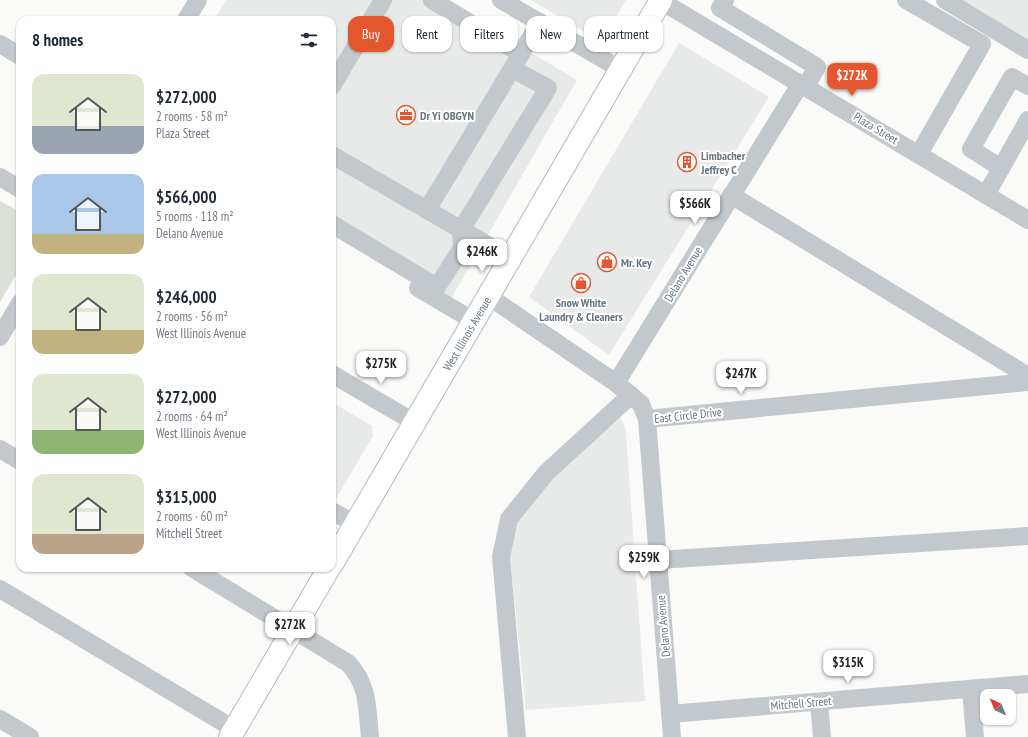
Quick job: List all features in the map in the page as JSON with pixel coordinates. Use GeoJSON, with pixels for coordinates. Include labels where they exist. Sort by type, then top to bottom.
{"type":"FeatureCollection","features":[{"type":"Feature","properties":{"kind":"main road","name":"West Illinois Avenue"},"geometry":{"type":"LineString","coordinates":[[336,557],[661,1]]}},
{"type":"Feature","properties":{"kind":"main road"},"geometry":{"type":"LineString","coordinates":[[232,733],[327,572]]}},
{"type":"Feature","properties":{"kind":"street"},"geometry":{"type":"LineString","coordinates":[[188,16],[198,0]]}},
{"type":"Feature","properties":{"kind":"street"},"geometry":{"type":"LineString","coordinates":[[336,79],[383,0]]}},
{"type":"Feature","properties":{"kind":"street"},"geometry":{"type":"LineString","coordinates":[[336,226],[437,287],[462,248],[461,230],[548,88],[517,61],[432,0]]}},
{"type":"Feature","properties":{"kind":"street"},"geometry":{"type":"LineString","coordinates":[[501,0],[529,16]]}},
{"type":"Feature","properties":{"kind":"street","name":"Delano Avenue"},"geometry":{"type":"LineString","coordinates":[[616,383],[731,195],[803,85],[817,67],[720,8],[724,0]]}},
{"type":"Feature","properties":{"kind":"street"},"geometry":{"type":"LineString","coordinates":[[906,0],[982,44],[919,154]]}},
{"type":"Feature","properties":{"kind":"street"},"geometry":{"type":"LineString","coordinates":[[945,0],[1028,50]]}},
{"type":"Feature","properties":{"kind":"street","name":"Plaza Street"},"geometry":{"type":"LineString","coordinates":[[661,1],[1028,220]]}},
{"type":"Feature","properties":{"kind":"street"},"geometry":{"type":"LineString","coordinates":[[576,43],[620,69]]}},
{"type":"Feature","properties":{"kind":"street"},"geometry":{"type":"LineString","coordinates":[[0,44],[16,54]]}},
{"type":"Feature","properties":{"kind":"street"},"geometry":{"type":"LineString","coordinates":[[428,210],[526,46]]}},
{"type":"Feature","properties":{"kind":"street"},"geometry":{"type":"LineString","coordinates":[[1001,168],[971,149],[1012,77],[1028,86]]}},
{"type":"Feature","properties":{"kind":"street"},"geometry":{"type":"LineString","coordinates":[[986,194],[1028,120]]}},
{"type":"Feature","properties":{"kind":"street"},"geometry":{"type":"LineString","coordinates":[[336,157],[510,258]]}},
{"type":"Feature","properties":{"kind":"street"},"geometry":{"type":"LineString","coordinates":[[0,177],[16,187]]}},
{"type":"Feature","properties":{"kind":"street"},"geometry":{"type":"LineString","coordinates":[[731,195],[1028,376]]}},
{"type":"Feature","properties":{"kind":"street"},"geometry":{"type":"LineString","coordinates":[[336,240],[474,321]]}},
{"type":"Feature","properties":{"kind":"street","name":"East Circle Drive"},"geometry":{"type":"LineString","coordinates":[[488,296],[632,395],[641,404],[647,419],[1028,382]]}},
{"type":"Feature","properties":{"kind":"street"},"geometry":{"type":"LineString","coordinates":[[10,329],[16,313]]}},
{"type":"Feature","properties":{"kind":"street"},"geometry":{"type":"LineString","coordinates":[[336,376],[414,422]]}},
{"type":"Feature","properties":{"kind":"street"},"geometry":{"type":"LineString","coordinates":[[517,737],[500,557],[509,519],[546,473],[632,395]]}},
{"type":"Feature","properties":{"kind":"street","name":"Delano Avenue"},"geometry":{"type":"LineString","coordinates":[[647,419],[672,737]]}},
{"type":"Feature","properties":{"kind":"street"},"geometry":{"type":"LineString","coordinates":[[0,449],[16,459]]}},
{"type":"Feature","properties":{"kind":"street"},"geometry":{"type":"LineString","coordinates":[[336,513],[355,524]]}},
{"type":"Feature","properties":{"kind":"street"},"geometry":{"type":"LineString","coordinates":[[658,560],[1028,536]]}},
{"type":"Feature","properties":{"kind":"street"},"geometry":{"type":"LineString","coordinates":[[198,572],[293,631],[341,658],[355,671],[360,677],[366,697],[370,737]]}},
{"type":"Feature","properties":{"kind":"street"},"geometry":{"type":"LineString","coordinates":[[0,589],[232,733]]}},
{"type":"Feature","properties":{"kind":"street","name":"Mitchell Street"},"geometry":{"type":"LineString","coordinates":[[670,714],[1028,684]]}},
{"type":"Feature","properties":{"kind":"street"},"geometry":{"type":"LineString","coordinates":[[971,689],[975,737]]}},
{"type":"Feature","properties":{"kind":"street"},"geometry":{"type":"LineString","coordinates":[[819,702],[822,737]]}},
{"type":"Feature","properties":{"kind":"street"},"geometry":{"type":"LineString","coordinates":[[0,719],[30,737]]}},
{"type":"Feature","properties":{"kind":"shaded area"},"geometry":{"type":"Polygon","coordinates":[[[226,0],[442,0],[469,16],[460,16],[460,52],[518,52],[518,45],[526,50],[526,52],[530,52],[577,80],[448,304],[336,237],[336,16],[216,16],[226,0]]]}},
{"type":"Feature","properties":{"kind":"shaded area"},"geometry":{"type":"Polygon","coordinates":[[[531,0],[626,0],[617,16],[584,16],[584,31],[576,27],[576,16],[558,16],[531,0]]]}},
{"type":"Feature","properties":{"kind":"shaded area"},"geometry":{"type":"Polygon","coordinates":[[[940,0],[1028,0],[1028,52],[940,0]]]}},
{"type":"Feature","properties":{"kind":"shaded area"},"geometry":{"type":"Polygon","coordinates":[[[679,43],[769,97],[609,355],[529,297],[679,43]]]}},
{"type":"Feature","properties":{"kind":"shaded area"},"geometry":{"type":"Polygon","coordinates":[[[0,201],[16,210],[16,275],[0,302],[0,201]]]}},
{"type":"Feature","properties":{"kind":"shaded area"},"geometry":{"type":"Polygon","coordinates":[[[336,404],[372,426],[373,436],[336,498],[336,404]]]}},
{"type":"Feature","properties":{"kind":"shaded area"},"geometry":{"type":"Polygon","coordinates":[[[617,414],[623,422],[626,433],[645,701],[526,710],[510,557],[512,520],[617,414]]]}},
{"type":"Feature","properties":{"kind":"place","name":"Dr Yi OBGYN"},"geometry":{"type":"Point","coordinates":[406,115]}},
{"type":"Feature","properties":{"kind":"place","name":"Limbacher Jeffrey C"},"geometry":{"type":"Point","coordinates":[687,162]}},
{"type":"Feature","properties":{"kind":"place","name":"Mr. Key"},"geometry":{"type":"Point","coordinates":[607,262]}},
{"type":"Feature","properties":{"kind":"place","name":"Snow White Laundry & Cleaners"},"geometry":{"type":"Point","coordinates":[581,283]}}]}
